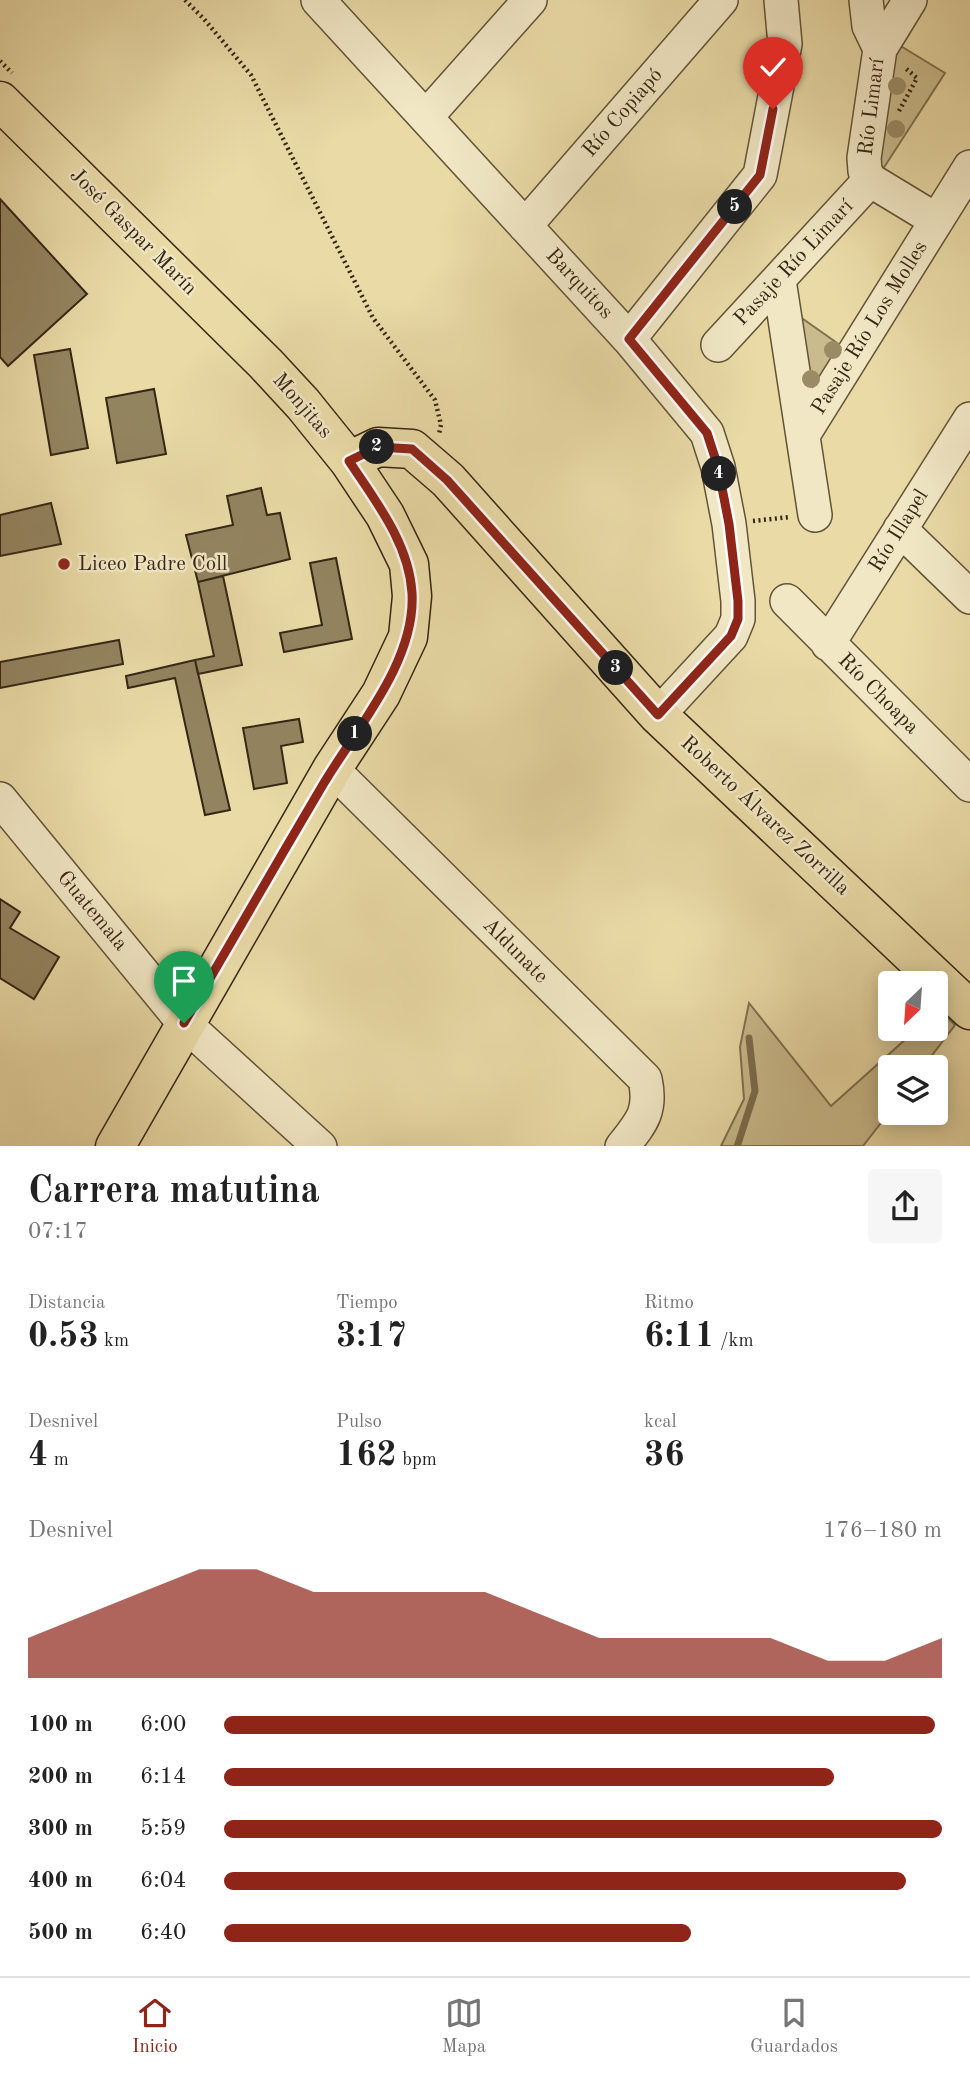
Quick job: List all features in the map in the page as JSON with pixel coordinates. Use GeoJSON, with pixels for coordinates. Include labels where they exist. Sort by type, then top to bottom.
{"type":"FeatureCollection","features":[{"type":"Feature","properties":{"kind":"main road","name":"José Gaspar Marín"},"geometry":{"type":"LineString","coordinates":[[0,101],[266,364]]}},
{"type":"Feature","properties":{"kind":"main road","name":"Monjitas"},"geometry":{"type":"LineString","coordinates":[[115,1146],[332,769],[381,694],[408,637],[412,596],[409,564],[385,515],[349,461],[303,404],[266,364]]}},
{"type":"Feature","properties":{"kind":"main road","name":"Roberto Álvarez Zorrilla"},"geometry":{"type":"LineString","coordinates":[[349,461],[378,447],[412,449],[432,466],[658,715],[970,1010]]}},
{"type":"Feature","properties":{"kind":"street"},"geometry":{"type":"LineString","coordinates":[[426,117],[530,0]]}},
{"type":"Feature","properties":{"kind":"street","name":"Río Copiapó"},"geometry":{"type":"LineString","coordinates":[[524,226],[721,0]]}},
{"type":"Feature","properties":{"kind":"street"},"geometry":{"type":"LineString","coordinates":[[629,339],[760,175],[785,44],[781,0]]}},
{"type":"Feature","properties":{"kind":"street"},"geometry":{"type":"LineString","coordinates":[[866,0],[870,26],[880,49]]}},
{"type":"Feature","properties":{"kind":"street","name":"Río Limarí"},"geometry":{"type":"LineString","coordinates":[[870,180],[865,171],[864,158],[880,49],[910,0]]}},
{"type":"Feature","properties":{"kind":"street","name":"Barquitos"},"geometry":{"type":"LineString","coordinates":[[332,5],[426,117],[629,339],[707,433],[718,467],[729,524],[738,619],[731,636],[658,715]]}},
{"type":"Feature","properties":{"kind":"street","name":"Pasaje Río Los Molles"},"geometry":{"type":"LineString","coordinates":[[803,435],[970,166]]}},
{"type":"Feature","properties":{"kind":"street"},"geometry":{"type":"LineString","coordinates":[[870,180],[936,220]]}},
{"type":"Feature","properties":{"kind":"street","name":"Pasaje Río Limarí"},"geometry":{"type":"LineString","coordinates":[[718,345],[870,180]]}},
{"type":"Feature","properties":{"kind":"street"},"geometry":{"type":"LineString","coordinates":[[779,280],[815,515]]}},
{"type":"Feature","properties":{"kind":"street","name":"Río Illapel"},"geometry":{"type":"LineString","coordinates":[[828,644],[970,419]]}},
{"type":"Feature","properties":{"kind":"street"},"geometry":{"type":"LineString","coordinates":[[900,529],[970,597]]}},
{"type":"Feature","properties":{"kind":"street","name":"Río Choapa"},"geometry":{"type":"LineString","coordinates":[[788,601],[970,785]]}},
{"type":"Feature","properties":{"kind":"street","name":"Aldunate"},"geometry":{"type":"LineString","coordinates":[[332,769],[645,1079],[650,1099],[643,1121],[622,1146]]}},
{"type":"Feature","properties":{"kind":"street","name":"Guatemala"},"geometry":{"type":"LineString","coordinates":[[0,799],[184,1023],[320,1146]]}},
{"type":"Feature","properties":{"kind":"path"},"geometry":{"type":"LineString","coordinates":[[184,0],[204,19],[251,75],[373,318],[435,400],[441,425],[432,466]]}},
{"type":"Feature","properties":{"kind":"path"},"geometry":{"type":"LineString","coordinates":[[729,524],[815,515]]}},
{"type":"Feature","properties":{"kind":"shaded area"},"geometry":{"type":"Polygon","coordinates":[[[899,45],[945,73],[883,169],[880,162],[899,45]]]}},
{"type":"Feature","properties":{"kind":"shaded area"},"geometry":{"type":"Polygon","coordinates":[[[796,314],[840,345],[810,402],[796,314]]]}},
{"type":"Feature","properties":{"kind":"shaded area"},"geometry":{"type":"Polygon","coordinates":[[[749,1003],[831,1106],[878,1064],[879,1125],[863,1146],[721,1146],[744,1099],[740,1047],[749,1003]]]}},
{"type":"Feature","properties":{"kind":"shaded area"},"geometry":{"type":"Polygon","coordinates":[[[948,1018],[955,1025],[948,1034],[948,1018]]]}},
{"type":"Feature","properties":{"kind":"shaded area"},"geometry":{"type":"Polygon","coordinates":[[[904,1041],[943,1041],[932,1055],[888,1055],[904,1041]]]}},
{"type":"Feature","properties":{"kind":"building"},"geometry":{"type":"Polygon","coordinates":[[[0,199],[87,294],[8,366],[0,357],[0,199]]]}},
{"type":"Feature","properties":{"kind":"building"},"geometry":{"type":"Polygon","coordinates":[[[70,349],[88,448],[51,455],[34,355],[70,349]]]}},
{"type":"Feature","properties":{"kind":"building"},"geometry":{"type":"Polygon","coordinates":[[[154,389],[166,454],[117,463],[106,398],[154,389]]]}},
{"type":"Feature","properties":{"kind":"building"},"geometry":{"type":"Polygon","coordinates":[[[261,488],[267,515],[280,513],[290,559],[198,582],[186,535],[233,525],[227,496],[261,488]]]}},
{"type":"Feature","properties":{"kind":"building"},"geometry":{"type":"Polygon","coordinates":[[[51,503],[61,544],[0,556],[0,515],[51,503]]]}},
{"type":"Feature","properties":{"kind":"building"},"geometry":{"type":"Polygon","coordinates":[[[336,558],[352,639],[284,652],[280,633],[322,625],[310,563],[336,558]]]}},
{"type":"Feature","properties":{"kind":"building"},"geometry":{"type":"Polygon","coordinates":[[[223,576],[242,665],[198,674],[195,660],[214,656],[198,582],[223,576]]]}},
{"type":"Feature","properties":{"kind":"building"},"geometry":{"type":"Polygon","coordinates":[[[119,640],[123,664],[0,688],[0,662],[119,640]]]}},
{"type":"Feature","properties":{"kind":"building"},"geometry":{"type":"Polygon","coordinates":[[[195,660],[230,810],[205,815],[175,678],[128,688],[126,676],[195,660]]]}},
{"type":"Feature","properties":{"kind":"building"},"geometry":{"type":"Polygon","coordinates":[[[299,719],[303,742],[281,746],[287,783],[254,789],[243,728],[299,719]]]}},
{"type":"Feature","properties":{"kind":"building"},"geometry":{"type":"Polygon","coordinates":[[[0,899],[20,912],[10,928],[59,957],[34,999],[0,978],[0,899]]]}},
{"type":"Feature","properties":{"kind":"waterway"},"geometry":{"type":"LineString","coordinates":[[737,1146],[755,1091],[749,1038]]}},
{"type":"Feature","properties":{"kind":"place","name":"Liceo Padre Coll"},"geometry":{"type":"Point","coordinates":[64,564]}},
{"type":"Feature","properties":{"kind":"route"},"geometry":{"type":"LineString","coordinates":[[184,1023],[332,769],[381,694],[408,637],[412,596],[409,564],[385,515],[349,461],[378,447],[412,449],[447,480],[658,715],[731,636],[738,619],[738,601],[729,524],[718,467],[707,433],[629,339],[760,175],[773,109]]}}]}
